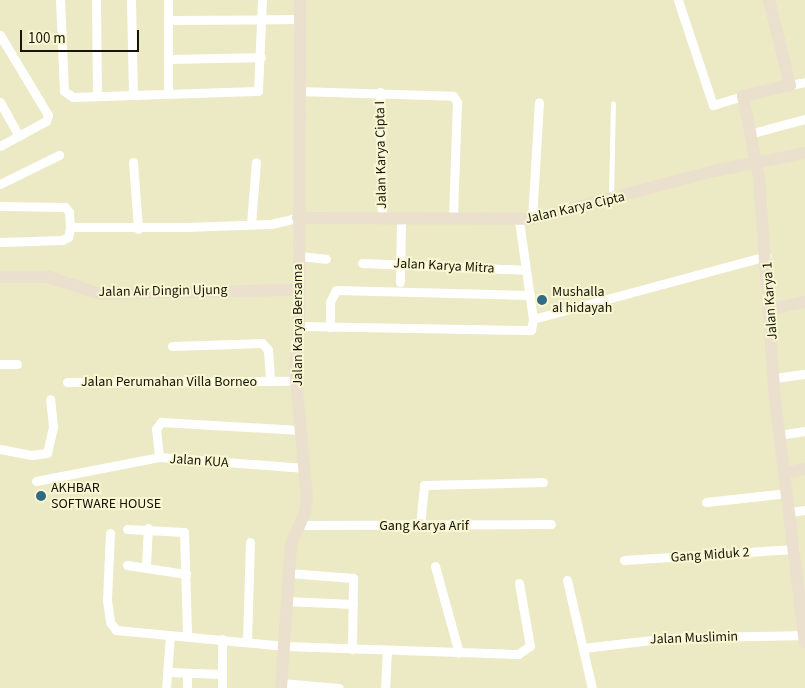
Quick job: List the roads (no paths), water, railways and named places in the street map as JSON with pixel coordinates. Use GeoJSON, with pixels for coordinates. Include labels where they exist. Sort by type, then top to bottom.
{"type":"FeatureCollection","features":[{"type":"Feature","properties":{"kind":"street"},"geometry":{"type":"LineString","coordinates":[[60,0],[64,91],[73,97],[133,93],[258,91],[262,57],[262,0]]}},
{"type":"Feature","properties":{"kind":"street"},"geometry":{"type":"LineString","coordinates":[[96,0],[97,95]]}},
{"type":"Feature","properties":{"kind":"street"},"geometry":{"type":"LineString","coordinates":[[131,0],[133,93]]}},
{"type":"Feature","properties":{"kind":"street"},"geometry":{"type":"LineString","coordinates":[[168,0],[168,93]]}},
{"type":"Feature","properties":{"kind":"street","name":"Jalan Karya Bersama"},"geometry":{"type":"LineString","coordinates":[[281,686],[290,544],[306,512],[305,468],[296,381],[299,326],[298,91],[300,0]]}},
{"type":"Feature","properties":{"kind":"street"},"geometry":{"type":"LineString","coordinates":[[678,0],[713,105],[805,82]]}},
{"type":"Feature","properties":{"kind":"street"},"geometry":{"type":"LineString","coordinates":[[769,0],[790,85]]}},
{"type":"Feature","properties":{"kind":"street"},"geometry":{"type":"LineString","coordinates":[[168,20],[300,19]]}},
{"type":"Feature","properties":{"kind":"street"},"geometry":{"type":"LineString","coordinates":[[0,35],[48,115],[46,121],[0,146]]}},
{"type":"Feature","properties":{"kind":"street"},"geometry":{"type":"LineString","coordinates":[[169,59],[262,57]]}},
{"type":"Feature","properties":{"kind":"street"},"geometry":{"type":"LineString","coordinates":[[298,91],[380,92],[456,98],[453,219]]}},
{"type":"Feature","properties":{"kind":"street","name":"Jalan Karya Cipta I"},"geometry":{"type":"LineString","coordinates":[[380,92],[382,218]]}},
{"type":"Feature","properties":{"kind":"street","name":"Jalan Karya 1"},"geometry":{"type":"LineString","coordinates":[[743,96],[757,162],[767,256],[779,434],[790,512],[798,550],[805,642]]}},
{"type":"Feature","properties":{"kind":"street"},"geometry":{"type":"LineString","coordinates":[[0,102],[19,136]]}},
{"type":"Feature","properties":{"kind":"street"},"geometry":{"type":"LineString","coordinates":[[532,219],[539,102]]}},
{"type":"Feature","properties":{"kind":"street"},"geometry":{"type":"LineString","coordinates":[[752,133],[805,119]]}},
{"type":"Feature","properties":{"kind":"street","name":"Jalan Karya Cipta"},"geometry":{"type":"LineString","coordinates":[[298,218],[519,221],[610,201],[757,162],[805,153]]}},
{"type":"Feature","properties":{"kind":"street"},"geometry":{"type":"LineString","coordinates":[[0,184],[59,155]]}},
{"type":"Feature","properties":{"kind":"street"},"geometry":{"type":"LineString","coordinates":[[133,162],[138,229]]}},
{"type":"Feature","properties":{"kind":"street"},"geometry":{"type":"LineString","coordinates":[[252,224],[256,162]]}},
{"type":"Feature","properties":{"kind":"street"},"geometry":{"type":"LineString","coordinates":[[0,206],[65,207],[69,212],[70,227],[68,237],[62,240],[0,242]]}},
{"type":"Feature","properties":{"kind":"street"},"geometry":{"type":"LineString","coordinates":[[70,227],[138,229],[252,224],[298,218]]}},
{"type":"Feature","properties":{"kind":"street"},"geometry":{"type":"LineString","coordinates":[[400,282],[401,218]]}},
{"type":"Feature","properties":{"kind":"street"},"geometry":{"type":"LineString","coordinates":[[299,326],[527,331],[533,326],[534,319],[519,221]]}},
{"type":"Feature","properties":{"kind":"street"},"geometry":{"type":"LineString","coordinates":[[299,256],[326,259]]}},
{"type":"Feature","properties":{"kind":"street"},"geometry":{"type":"LineString","coordinates":[[534,319],[767,256]]}},
{"type":"Feature","properties":{"kind":"street","name":"Jalan Karya Mitra"},"geometry":{"type":"LineString","coordinates":[[362,264],[401,263],[526,270]]}},
{"type":"Feature","properties":{"kind":"street","name":"Jalan Air Dingin Ujung"},"geometry":{"type":"LineString","coordinates":[[0,277],[48,277],[101,294],[299,290]]}},
{"type":"Feature","properties":{"kind":"street"},"geometry":{"type":"LineString","coordinates":[[330,327],[330,302],[336,290],[530,295]]}},
{"type":"Feature","properties":{"kind":"street"},"geometry":{"type":"LineString","coordinates":[[771,310],[805,302]]}},
{"type":"Feature","properties":{"kind":"street","name":"Jalan Perumahan Villa Borneo"},"geometry":{"type":"LineString","coordinates":[[172,346],[262,343],[268,350],[270,382]]}},
{"type":"Feature","properties":{"kind":"street"},"geometry":{"type":"LineString","coordinates":[[0,364],[17,364]]}},
{"type":"Feature","properties":{"kind":"street"},"geometry":{"type":"LineString","coordinates":[[775,378],[805,374]]}},
{"type":"Feature","properties":{"kind":"street","name":"Jalan Perumahan Villa Borneo"},"geometry":{"type":"LineString","coordinates":[[67,382],[296,381]]}},
{"type":"Feature","properties":{"kind":"street"},"geometry":{"type":"LineString","coordinates":[[0,449],[32,455],[47,452],[54,426],[50,399]]}},
{"type":"Feature","properties":{"kind":"street"},"geometry":{"type":"LineString","coordinates":[[159,457],[156,429],[161,422],[300,430]]}},
{"type":"Feature","properties":{"kind":"street"},"geometry":{"type":"LineString","coordinates":[[779,434],[805,431]]}},
{"type":"Feature","properties":{"kind":"street","name":"Jalan KUA"},"geometry":{"type":"LineString","coordinates":[[36,481],[159,457],[305,468]]}},
{"type":"Feature","properties":{"kind":"street"},"geometry":{"type":"LineString","coordinates":[[784,473],[805,469]]}},
{"type":"Feature","properties":{"kind":"street"},"geometry":{"type":"LineString","coordinates":[[420,526],[424,485],[543,482]]}},
{"type":"Feature","properties":{"kind":"street"},"geometry":{"type":"LineString","coordinates":[[706,502],[787,493]]}},
{"type":"Feature","properties":{"kind":"street"},"geometry":{"type":"LineString","coordinates":[[790,512],[805,510]]}},
{"type":"Feature","properties":{"kind":"street","name":"Gang Karya Arif"},"geometry":{"type":"LineString","coordinates":[[298,525],[551,524]]}},
{"type":"Feature","properties":{"kind":"street"},"geometry":{"type":"LineString","coordinates":[[146,565],[148,528]]}},
{"type":"Feature","properties":{"kind":"street"},"geometry":{"type":"LineString","coordinates":[[127,529],[148,528],[184,532],[187,636]]}},
{"type":"Feature","properties":{"kind":"street"},"geometry":{"type":"LineString","coordinates":[[110,533],[110,622],[116,630],[285,646],[459,653],[527,651],[530,646],[519,583]]}},
{"type":"Feature","properties":{"kind":"street"},"geometry":{"type":"LineString","coordinates":[[247,642],[250,542]]}},
{"type":"Feature","properties":{"kind":"street","name":"Gang Miduk 2"},"geometry":{"type":"LineString","coordinates":[[624,560],[798,550]]}},
{"type":"Feature","properties":{"kind":"street"},"geometry":{"type":"LineString","coordinates":[[126,565],[146,565],[186,574]]}},
{"type":"Feature","properties":{"kind":"street"},"geometry":{"type":"LineString","coordinates":[[435,566],[459,653]]}},
{"type":"Feature","properties":{"kind":"street"},"geometry":{"type":"LineString","coordinates":[[289,573],[349,576],[353,580],[352,649]]}},
{"type":"Feature","properties":{"kind":"street"},"geometry":{"type":"LineString","coordinates":[[567,580],[592,688]]}},
{"type":"Feature","properties":{"kind":"street"},"geometry":{"type":"LineString","coordinates":[[286,601],[353,604]]}},
{"type":"Feature","properties":{"kind":"street"},"geometry":{"type":"LineString","coordinates":[[166,688],[170,635]]}},
{"type":"Feature","properties":{"kind":"street","name":"Jalan Muslimin"},"geometry":{"type":"LineString","coordinates":[[583,648],[669,638],[804,635]]}},
{"type":"Feature","properties":{"kind":"street"},"geometry":{"type":"LineString","coordinates":[[222,639],[222,688]]}},
{"type":"Feature","properties":{"kind":"street"},"geometry":{"type":"LineString","coordinates":[[385,688],[387,651]]}},
{"type":"Feature","properties":{"kind":"street"},"geometry":{"type":"LineString","coordinates":[[168,672],[222,674]]}},
{"type":"Feature","properties":{"kind":"street"},"geometry":{"type":"LineString","coordinates":[[187,688],[188,673]]}},
{"type":"Feature","properties":{"kind":"street"},"geometry":{"type":"LineString","coordinates":[[281,686],[339,688]]}},
{"type":"Feature","properties":{"kind":"lane"},"geometry":{"type":"LineString","coordinates":[[610,201],[614,104]]}},
{"type":"Feature","properties":{"kind":"place","name":"Mushalla al hidayah"},"geometry":{"type":"Point","coordinates":[542,300]}},
{"type":"Feature","properties":{"kind":"place","name":"AKHBAR SOFTWARE HOUSE"},"geometry":{"type":"Point","coordinates":[41,496]}}]}
